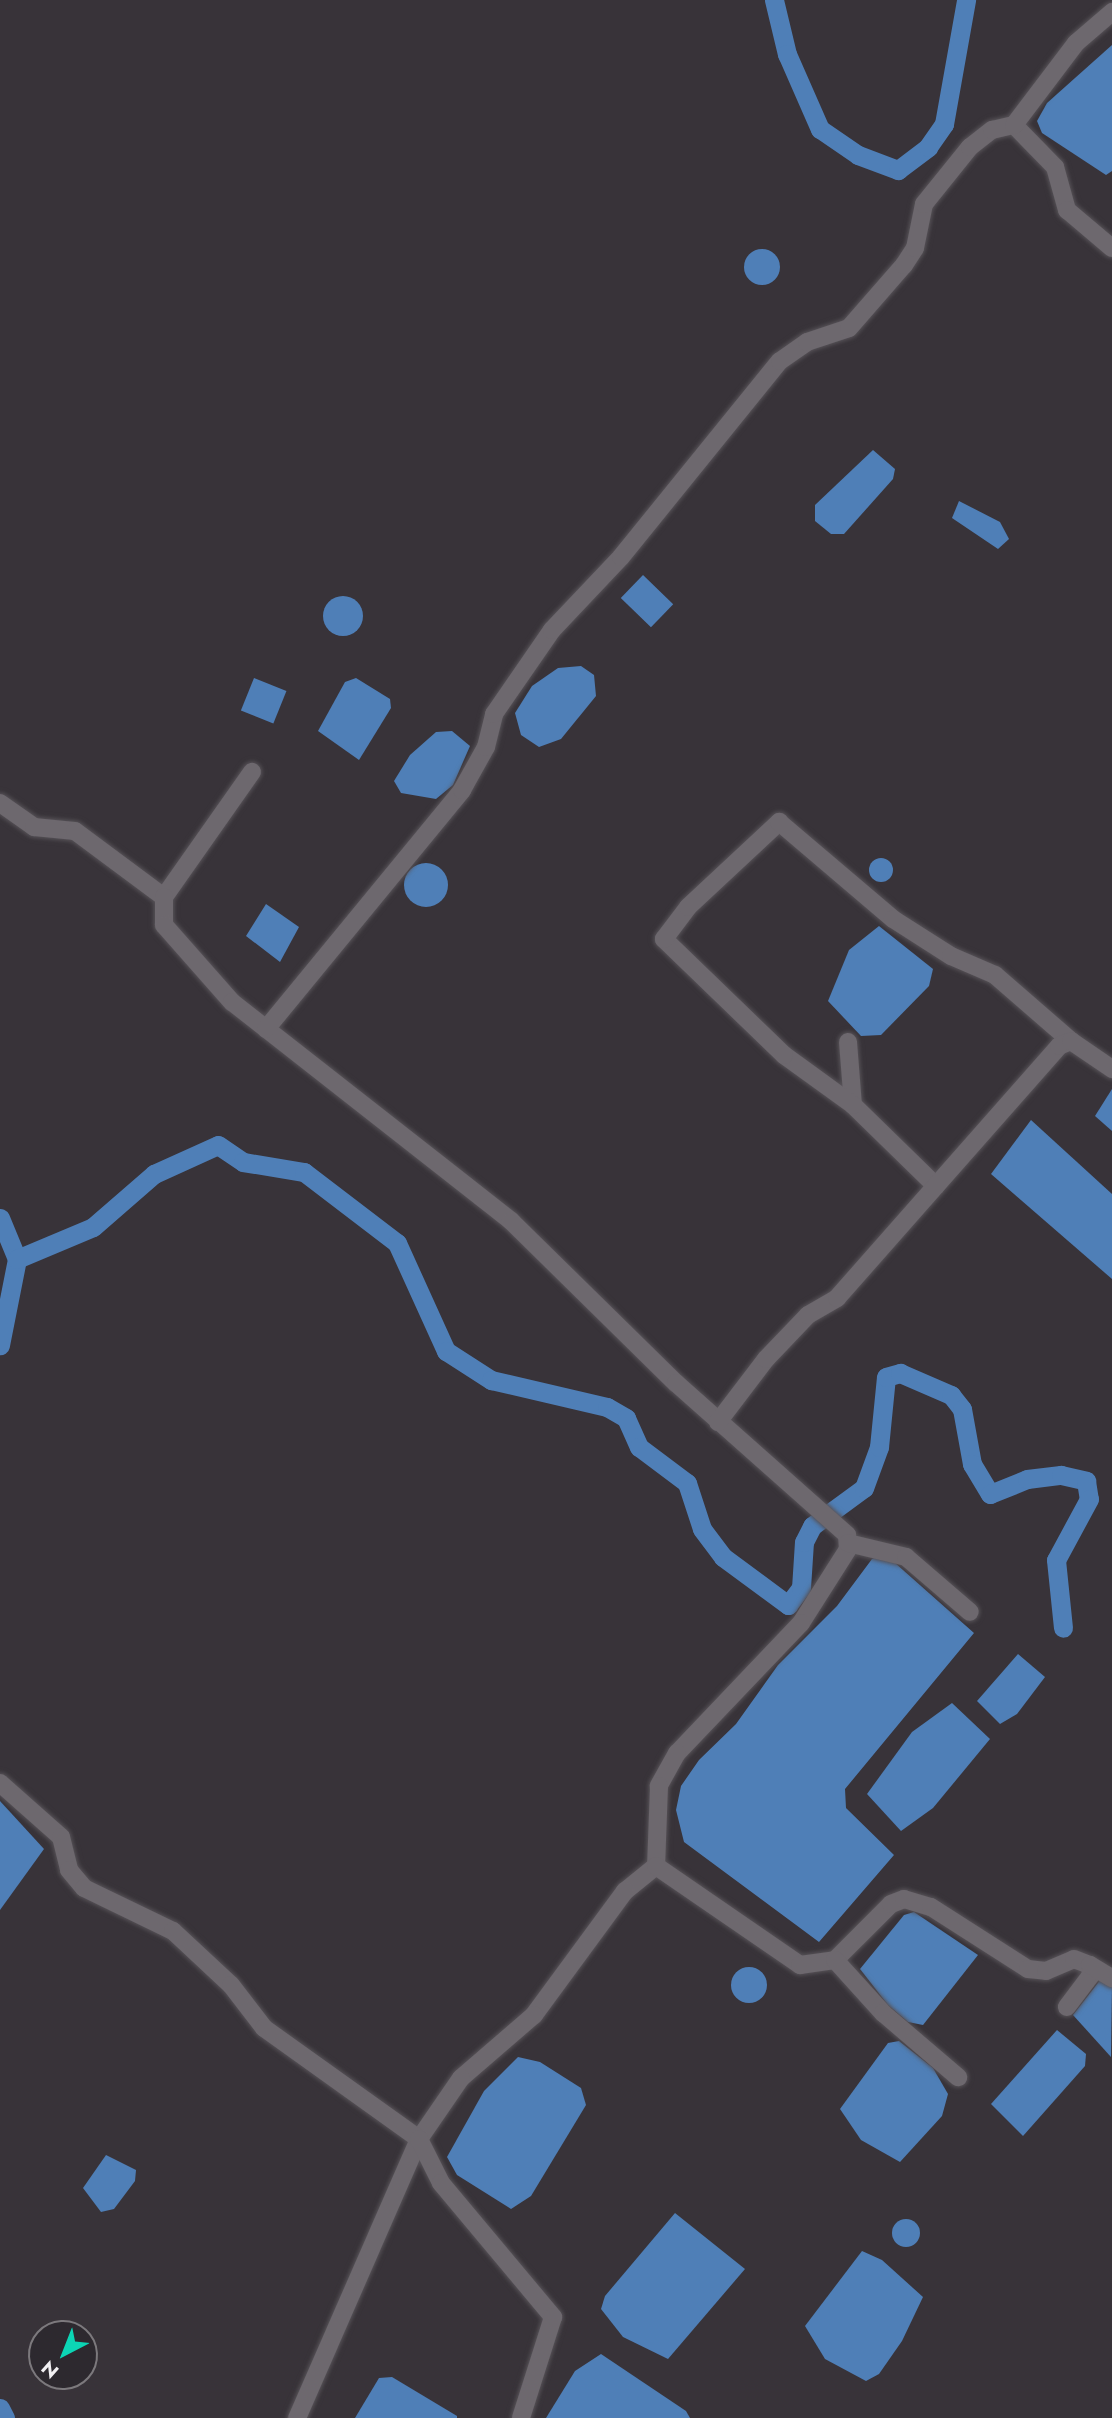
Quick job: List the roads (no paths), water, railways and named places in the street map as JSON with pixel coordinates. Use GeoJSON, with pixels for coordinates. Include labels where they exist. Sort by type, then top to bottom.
{"type":"FeatureCollection","features":[{"type":"Feature","properties":{"kind":"street"},"geometry":{"type":"LineString","coordinates":[[266,1029],[462,790],[486,747],[494,714],[552,630],[621,557],[780,361],[807,342],[849,328],[904,265],[915,248],[924,204],[970,147],[992,130],[1014,125],[1076,43],[1112,12]]}},
{"type":"Feature","properties":{"kind":"street"},"geometry":{"type":"LineString","coordinates":[[1014,125],[1055,167],[1067,210],[1112,248]]}},
{"type":"Feature","properties":{"kind":"street"},"geometry":{"type":"LineString","coordinates":[[252,772],[164,897],[164,925],[232,1002],[511,1221],[718,1422],[847,1535],[848,1543],[801,1623],[677,1753],[659,1786],[656,1866],[625,1891],[534,2015],[461,2078],[419,2139],[297,2418]]}},
{"type":"Feature","properties":{"kind":"street"},"geometry":{"type":"LineString","coordinates":[[0,803],[34,827],[75,831],[164,897]]}},
{"type":"Feature","properties":{"kind":"street"},"geometry":{"type":"LineString","coordinates":[[936,1186],[853,1105],[784,1055],[664,939],[688,907],[779,822],[893,919],[951,956],[995,975],[1070,1041],[1111,1065]]}},
{"type":"Feature","properties":{"kind":"street"},"geometry":{"type":"LineString","coordinates":[[718,1422],[765,1359],[808,1315],[837,1298],[936,1186],[978,1133],[1070,1041]]}},
{"type":"Feature","properties":{"kind":"street"},"geometry":{"type":"LineString","coordinates":[[848,1042],[853,1105]]}},
{"type":"Feature","properties":{"kind":"street"},"geometry":{"type":"LineString","coordinates":[[848,1543],[906,1557],[970,1612]]}},
{"type":"Feature","properties":{"kind":"street"},"geometry":{"type":"LineString","coordinates":[[0,1783],[61,1837],[69,1870],[84,1888],[173,1931],[231,1985],[264,2028],[419,2139],[441,2183],[553,2317],[521,2418]]}},
{"type":"Feature","properties":{"kind":"street"},"geometry":{"type":"LineString","coordinates":[[656,1866],[800,1965],[835,1960],[904,1899],[931,1907],[1028,1969],[1046,1971],[1074,1959],[1112,1978]]}},
{"type":"Feature","properties":{"kind":"street"},"geometry":{"type":"LineString","coordinates":[[835,1960],[883,2013],[958,2077]]}},
{"type":"Feature","properties":{"kind":"street"},"geometry":{"type":"LineString","coordinates":[[1067,2007],[1091,1975],[1090,1965]]}},
{"type":"Feature","properties":{"kind":"water"},"geometry":{"type":"Polygon","coordinates":[[[1112,45],[1112,171],[1106,175],[1042,133],[1037,121],[1047,103],[1112,45]]]}},
{"type":"Feature","properties":{"kind":"water"},"geometry":{"type":"Polygon","coordinates":[[[762,249],[775,254],[780,267],[775,280],[762,285],[749,280],[744,267],[749,254],[762,249]]]}},
{"type":"Feature","properties":{"kind":"water"},"geometry":{"type":"Polygon","coordinates":[[[873,450],[895,469],[893,479],[844,534],[831,534],[815,521],[815,505],[873,450]]]}},
{"type":"Feature","properties":{"kind":"water"},"geometry":{"type":"Polygon","coordinates":[[[959,501],[1000,522],[1009,539],[998,549],[952,518],[959,501]]]}},
{"type":"Feature","properties":{"kind":"water"},"geometry":{"type":"Polygon","coordinates":[[[643,575],[673,604],[651,627],[621,598],[643,575]]]}},
{"type":"Feature","properties":{"kind":"water"},"geometry":{"type":"Polygon","coordinates":[[[343,596],[357,602],[363,616],[357,630],[343,636],[329,630],[323,616],[329,602],[343,596]]]}},
{"type":"Feature","properties":{"kind":"water"},"geometry":{"type":"Polygon","coordinates":[[[581,666],[594,675],[596,696],[561,739],[539,747],[521,735],[515,713],[532,686],[558,668],[581,666]]]}},
{"type":"Feature","properties":{"kind":"water"},"geometry":{"type":"Polygon","coordinates":[[[254,678],[286,691],[273,724],[241,710],[254,678]]]}},
{"type":"Feature","properties":{"kind":"water"},"geometry":{"type":"Polygon","coordinates":[[[356,678],[390,699],[391,708],[359,760],[318,731],[345,682],[356,678]]]}},
{"type":"Feature","properties":{"kind":"water"},"geometry":{"type":"Polygon","coordinates":[[[452,731],[470,746],[453,785],[436,799],[401,793],[394,781],[410,755],[436,732],[452,731]]]}},
{"type":"Feature","properties":{"kind":"water"},"geometry":{"type":"Polygon","coordinates":[[[881,858],[890,861],[893,870],[890,879],[881,882],[872,879],[869,870],[872,861],[881,858]]]}},
{"type":"Feature","properties":{"kind":"water"},"geometry":{"type":"Polygon","coordinates":[[[426,863],[441,870],[448,885],[441,900],[426,907],[411,900],[404,885],[411,870],[426,863]]]}},
{"type":"Feature","properties":{"kind":"water"},"geometry":{"type":"Polygon","coordinates":[[[266,904],[299,927],[280,962],[246,936],[266,904]]]}},
{"type":"Feature","properties":{"kind":"water"},"geometry":{"type":"Polygon","coordinates":[[[879,926],[933,969],[929,986],[881,1035],[861,1036],[828,1001],[849,950],[879,926]]]}},
{"type":"Feature","properties":{"kind":"water"},"geometry":{"type":"Polygon","coordinates":[[[1112,1089],[1112,1131],[1095,1116],[1112,1089]]]}},
{"type":"Feature","properties":{"kind":"water"},"geometry":{"type":"Polygon","coordinates":[[[1031,1120],[1112,1194],[1112,1279],[991,1174],[1031,1120]]]}},
{"type":"Feature","properties":{"kind":"water"},"geometry":{"type":"Polygon","coordinates":[[[885,1554],[974,1633],[845,1789],[846,1808],[894,1855],[819,1942],[684,1842],[676,1810],[681,1786],[699,1760],[736,1724],[778,1665],[837,1606],[872,1559],[885,1554]]]}},
{"type":"Feature","properties":{"kind":"water"},"geometry":{"type":"Polygon","coordinates":[[[1018,1654],[1045,1677],[1017,1714],[1000,1724],[977,1701],[1018,1654]]]}},
{"type":"Feature","properties":{"kind":"water"},"geometry":{"type":"Polygon","coordinates":[[[952,1703],[990,1739],[933,1808],[901,1831],[867,1794],[912,1732],[952,1703]]]}},
{"type":"Feature","properties":{"kind":"water"},"geometry":{"type":"Polygon","coordinates":[[[0,1801],[44,1849],[0,1910],[0,1801]]]}},
{"type":"Feature","properties":{"kind":"water"},"geometry":{"type":"Polygon","coordinates":[[[914,1912],[978,1955],[923,2025],[908,2022],[888,2005],[860,1969],[904,1915],[914,1912]]]}},
{"type":"Feature","properties":{"kind":"water"},"geometry":{"type":"Polygon","coordinates":[[[749,1967],[762,1972],[767,1985],[762,1998],[749,2003],[736,1998],[731,1985],[736,1972],[749,1967]]]}},
{"type":"Feature","properties":{"kind":"water"},"geometry":{"type":"Polygon","coordinates":[[[1101,1979],[1112,1983],[1111,2057],[1073,2015],[1101,1979]]]}},
{"type":"Feature","properties":{"kind":"water"},"geometry":{"type":"Polygon","coordinates":[[[1057,2030],[1086,2054],[1085,2066],[1023,2136],[991,2104],[1057,2030]]]}},
{"type":"Feature","properties":{"kind":"water"},"geometry":{"type":"Polygon","coordinates":[[[899,2041],[933,2068],[948,2094],[942,2116],[900,2162],[861,2140],[840,2109],[888,2043],[899,2041]]]}},
{"type":"Feature","properties":{"kind":"water"},"geometry":{"type":"Polygon","coordinates":[[[518,2057],[540,2062],[581,2088],[586,2105],[531,2196],[511,2209],[457,2175],[447,2157],[484,2091],[518,2057]]]}},
{"type":"Feature","properties":{"kind":"water"},"geometry":{"type":"Polygon","coordinates":[[[106,2155],[136,2170],[135,2181],[114,2209],[101,2212],[83,2188],[106,2155]]]}},
{"type":"Feature","properties":{"kind":"water"},"geometry":{"type":"Polygon","coordinates":[[[675,2213],[745,2269],[668,2359],[623,2337],[601,2309],[605,2296],[675,2213]]]}},
{"type":"Feature","properties":{"kind":"water"},"geometry":{"type":"Polygon","coordinates":[[[906,2219],[916,2223],[920,2233],[916,2243],[906,2247],[896,2243],[892,2233],[896,2223],[906,2219]]]}},
{"type":"Feature","properties":{"kind":"water"},"geometry":{"type":"Polygon","coordinates":[[[862,2251],[882,2260],[923,2297],[902,2341],[879,2374],[866,2381],[825,2359],[805,2326],[862,2251]]]}},
{"type":"Feature","properties":{"kind":"water"},"geometry":{"type":"Polygon","coordinates":[[[601,2354],[686,2411],[690,2418],[546,2418],[575,2371],[601,2354]]]}},
{"type":"Feature","properties":{"kind":"water"},"geometry":{"type":"Polygon","coordinates":[[[392,2377],[457,2418],[355,2418],[379,2378],[392,2377]]]}},
{"type":"Feature","properties":{"kind":"waterway"},"geometry":{"type":"LineString","coordinates":[[774,0],[787,54],[820,129],[858,155],[898,170],[928,147],[944,124],[966,0]]}},
{"type":"Feature","properties":{"kind":"waterway"},"geometry":{"type":"LineString","coordinates":[[17,1259],[93,1227],[154,1174],[218,1145],[243,1162],[304,1172],[397,1243],[446,1351],[491,1380],[607,1407],[626,1418],[639,1447],[687,1483],[702,1529],[723,1557],[788,1605],[801,1588],[804,1542],[812,1526],[864,1488],[879,1447],[886,1377],[900,1373],[951,1395],[962,1409],[972,1464],[990,1494],[1027,1479],[1061,1475],[1086,1481],[1089,1499],[1056,1560],[1063,1628]]}},
{"type":"Feature","properties":{"kind":"waterway"},"geometry":{"type":"LineString","coordinates":[[0,1218],[17,1259],[0,1345]]}},
{"type":"Feature","properties":{"kind":"waterway"},"geometry":{"type":"LineString","coordinates":[[0,2408],[5,2418]]}}]}
